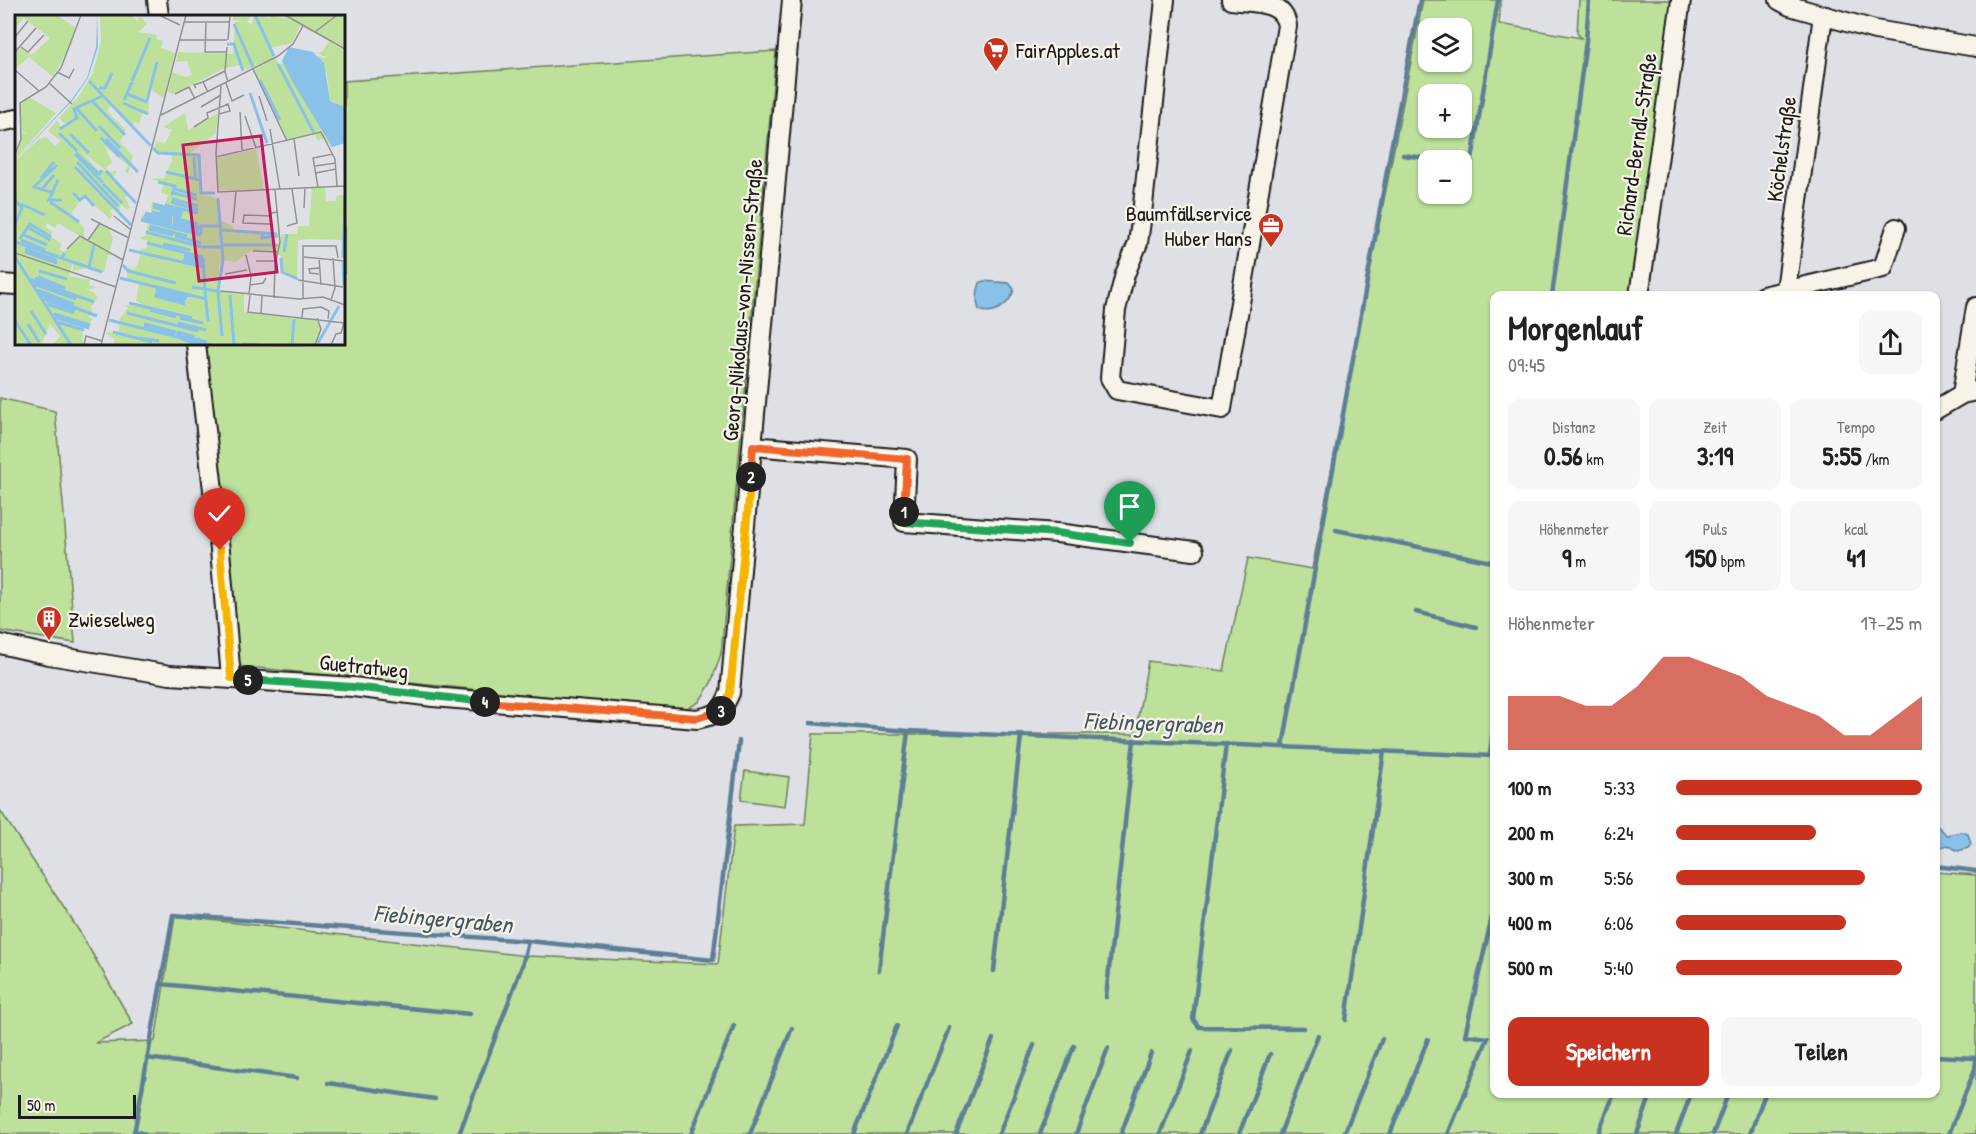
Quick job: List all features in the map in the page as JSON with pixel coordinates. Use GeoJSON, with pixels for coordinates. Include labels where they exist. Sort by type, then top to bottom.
{"type":"FeatureCollection","features":[{"type":"Feature","properties":{"kind":"street"},"geometry":{"type":"LineString","coordinates":[[159,15],[158,0],[164,0]]}},
{"type":"Feature","properties":{"kind":"street","name":"Georg-Nikolaus-von-Nissen-Straße"},"geometry":{"type":"LineString","coordinates":[[723,709],[730,693],[792,0]]}},
{"type":"Feature","properties":{"kind":"street"},"geometry":{"type":"LineString","coordinates":[[1165,0],[1142,214],[1137,243],[1125,274],[1116,310],[1110,378],[1117,390],[1222,409],[1287,26],[1286,17],[1275,6],[1231,0]]}},
{"type":"Feature","properties":{"kind":"street","name":"Richard-Berndl-Straße"},"geometry":{"type":"LineString","coordinates":[[1640,291],[1681,0]]}},
{"type":"Feature","properties":{"kind":"street"},"geometry":{"type":"LineString","coordinates":[[1779,0],[1790,6],[1875,30],[1976,47]]}},
{"type":"Feature","properties":{"kind":"street","name":"Köchelstraße"},"geometry":{"type":"LineString","coordinates":[[1786,290],[1823,15]]}},
{"type":"Feature","properties":{"kind":"street"},"geometry":{"type":"LineString","coordinates":[[0,122],[15,119]]}},
{"type":"Feature","properties":{"kind":"street"},"geometry":{"type":"LineString","coordinates":[[1782,291],[1883,268],[1896,228]]}},
{"type":"Feature","properties":{"kind":"street"},"geometry":{"type":"LineString","coordinates":[[0,284],[15,285]]}},
{"type":"Feature","properties":{"kind":"street"},"geometry":{"type":"LineString","coordinates":[[1940,407],[1969,392],[1976,307]]}},
{"type":"Feature","properties":{"kind":"street"},"geometry":{"type":"LineString","coordinates":[[196,345],[220,550],[231,678]]}},
{"type":"Feature","properties":{"kind":"street"},"geometry":{"type":"LineString","coordinates":[[753,446],[907,459],[903,522],[1057,533],[1194,551]]}},
{"type":"Feature","properties":{"kind":"street","name":"Guetratweg"},"geometry":{"type":"LineString","coordinates":[[0,644],[49,655],[170,675],[353,687],[508,704],[697,718],[715,714],[723,709]]}},
{"type":"Feature","properties":{"kind":"green space"},"geometry":{"type":"Polygon","coordinates":[[[1423,0],[1501,0],[1499,24],[1581,38],[1577,33],[1579,0],[1673,0],[1632,291],[1490,291],[1490,1098],[1940,1098],[1940,872],[1976,875],[1976,1134],[0,1134],[0,810],[81,934],[133,1024],[95,1043],[155,1041],[175,916],[527,956],[718,964],[734,826],[805,824],[813,734],[1135,734],[1148,661],[1224,671],[1248,558],[1312,569],[1418,26],[1418,72],[1472,72],[1472,18],[1419,18],[1423,0]]]}},
{"type":"Feature","properties":{"kind":"green space"},"geometry":{"type":"Polygon","coordinates":[[[776,51],[721,654],[711,683],[699,702],[684,710],[238,666],[203,345],[345,345],[345,81],[776,51]]]}},
{"type":"Feature","properties":{"kind":"green space"},"geometry":{"type":"Polygon","coordinates":[[[0,398],[55,411],[75,643],[0,631],[0,398]]]}},
{"type":"Feature","properties":{"kind":"green space"},"geometry":{"type":"Polygon","coordinates":[[[745,771],[789,777],[785,806],[741,800],[745,771]]]}},
{"type":"Feature","properties":{"kind":"water"},"geometry":{"type":"Polygon","coordinates":[[[983,281],[1009,283],[1014,289],[1009,300],[1001,308],[990,312],[979,310],[978,293],[980,283],[983,281]]]}},
{"type":"Feature","properties":{"kind":"water"},"geometry":{"type":"Polygon","coordinates":[[[1940,829],[1947,835],[1962,832],[1968,834],[1971,844],[1968,848],[1958,851],[1948,845],[1940,847],[1940,829]]]}},
{"type":"Feature","properties":{"kind":"waterway"},"geometry":{"type":"LineString","coordinates":[[1283,746],[1420,0]]}},
{"type":"Feature","properties":{"kind":"waterway"},"geometry":{"type":"LineString","coordinates":[[1472,160],[1498,0]]}},
{"type":"Feature","properties":{"kind":"waterway"},"geometry":{"type":"LineString","coordinates":[[1553,291],[1586,41],[1589,0]]}},
{"type":"Feature","properties":{"kind":"waterway"},"geometry":{"type":"LineString","coordinates":[[1403,155],[1418,157]]}},
{"type":"Feature","properties":{"kind":"waterway"},"geometry":{"type":"LineString","coordinates":[[1336,530],[1490,562]]}},
{"type":"Feature","properties":{"kind":"waterway"},"geometry":{"type":"LineString","coordinates":[[1416,612],[1476,627]]}},
{"type":"Feature","properties":{"kind":"waterway","name":"Fiebingergraben"},"geometry":{"type":"LineString","coordinates":[[810,723],[908,731],[1490,756]]}},
{"type":"Feature","properties":{"kind":"waterway"},"geometry":{"type":"LineString","coordinates":[[879,970],[908,731]]}},
{"type":"Feature","properties":{"kind":"waterway"},"geometry":{"type":"LineString","coordinates":[[994,971],[1021,736]]}},
{"type":"Feature","properties":{"kind":"waterway"},"geometry":{"type":"LineString","coordinates":[[1106,997],[1134,740]]}},
{"type":"Feature","properties":{"kind":"waterway","name":"Fiebingergraben"},"geometry":{"type":"LineString","coordinates":[[134,1134],[173,915],[528,941],[713,960],[739,741]]}},
{"type":"Feature","properties":{"kind":"waterway"},"geometry":{"type":"LineString","coordinates":[[1226,744],[1193,1019],[1199,1027],[1304,1028]]}},
{"type":"Feature","properties":{"kind":"waterway"},"geometry":{"type":"LineString","coordinates":[[1346,1020],[1384,751]]}},
{"type":"Feature","properties":{"kind":"waterway","name":"Fiebingergraben"},"geometry":{"type":"LineString","coordinates":[[1940,867],[1976,871]]}},
{"type":"Feature","properties":{"kind":"waterway"},"geometry":{"type":"LineString","coordinates":[[1448,1134],[1488,1038],[1465,1035],[1490,926]]}},
{"type":"Feature","properties":{"kind":"waterway"},"geometry":{"type":"LineString","coordinates":[[459,1134],[522,966],[528,941]]}},
{"type":"Feature","properties":{"kind":"waterway"},"geometry":{"type":"LineString","coordinates":[[161,984],[470,1014]]}},
{"type":"Feature","properties":{"kind":"waterway"},"geometry":{"type":"LineString","coordinates":[[691,1134],[734,1025]]}},
{"type":"Feature","properties":{"kind":"waterway"},"geometry":{"type":"LineString","coordinates":[[854,1134],[897,1026]]}},
{"type":"Feature","properties":{"kind":"waterway"},"geometry":{"type":"LineString","coordinates":[[750,1134],[792,1028]]}},
{"type":"Feature","properties":{"kind":"waterway"},"geometry":{"type":"LineString","coordinates":[[907,1134],[949,1028]]}},
{"type":"Feature","properties":{"kind":"waterway"},"geometry":{"type":"LineString","coordinates":[[1280,1134],[1318,1035]]}},
{"type":"Feature","properties":{"kind":"waterway"},"geometry":{"type":"LineString","coordinates":[[956,1134],[993,1039]]}},
{"type":"Feature","properties":{"kind":"waterway"},"geometry":{"type":"LineString","coordinates":[[1344,1134],[1382,1039]]}},
{"type":"Feature","properties":{"kind":"waterway"},"geometry":{"type":"LineString","coordinates":[[1390,1134],[1428,1039]]}},
{"type":"Feature","properties":{"kind":"waterway"},"geometry":{"type":"LineString","coordinates":[[999,1134],[1034,1045]]}},
{"type":"Feature","properties":{"kind":"waterway"},"geometry":{"type":"LineString","coordinates":[[1040,1134],[1074,1046]]}},
{"type":"Feature","properties":{"kind":"waterway"},"geometry":{"type":"LineString","coordinates":[[1076,1134],[1108,1048]]}},
{"type":"Feature","properties":{"kind":"waterway"},"geometry":{"type":"LineString","coordinates":[[1200,1134],[1232,1050]]}},
{"type":"Feature","properties":{"kind":"waterway"},"geometry":{"type":"LineString","coordinates":[[1160,1134],[1192,1051]]}},
{"type":"Feature","properties":{"kind":"waterway"},"geometry":{"type":"LineString","coordinates":[[1121,1134],[1151,1053]]}},
{"type":"Feature","properties":{"kind":"waterway"},"geometry":{"type":"LineString","coordinates":[[1239,1134],[1270,1054]]}},
{"type":"Feature","properties":{"kind":"waterway"},"geometry":{"type":"LineString","coordinates":[[1940,1056],[1976,1058]]}},
{"type":"Feature","properties":{"kind":"waterway"},"geometry":{"type":"LineString","coordinates":[[147,1058],[297,1078]]}},
{"type":"Feature","properties":{"kind":"waterway"},"geometry":{"type":"LineString","coordinates":[[1949,1134],[1975,1069],[1976,1061]]}},
{"type":"Feature","properties":{"kind":"waterway"},"geometry":{"type":"LineString","coordinates":[[328,1083],[435,1099]]}},
{"type":"Feature","properties":{"kind":"waterway"},"geometry":{"type":"LineString","coordinates":[[1598,1134],[1612,1098]]}},
{"type":"Feature","properties":{"kind":"waterway"},"geometry":{"type":"LineString","coordinates":[[1637,1134],[1650,1098]]}},
{"type":"Feature","properties":{"kind":"waterway"},"geometry":{"type":"LineString","coordinates":[[1676,1134],[1690,1098]]}},
{"type":"Feature","properties":{"kind":"waterway"},"geometry":{"type":"LineString","coordinates":[[1713,1134],[1726,1098]]}},
{"type":"Feature","properties":{"kind":"waterway"},"geometry":{"type":"LineString","coordinates":[[1750,1134],[1764,1098]]}},
{"type":"Feature","properties":{"kind":"waterway"},"geometry":{"type":"LineString","coordinates":[[134,1131],[144,1134]]}},
{"type":"Feature","properties":{"kind":"place","name":"FairApples.at"},"geometry":{"type":"Point","coordinates":[996,73]}},
{"type":"Feature","properties":{"kind":"place","name":"Baumfällservice Huber Hans"},"geometry":{"type":"Point","coordinates":[1271,249]}},
{"type":"Feature","properties":{"kind":"place","name":"Zwieselweg"},"geometry":{"type":"Point","coordinates":[49,642]}},
{"type":"Feature","properties":{"kind":"route"},"geometry":{"type":"LineString","coordinates":[[220,550],[231,678],[353,687],[508,704],[697,718],[715,714],[723,709],[730,693],[753,446],[907,459],[903,522],[1057,533],[1130,543]]}}]}
